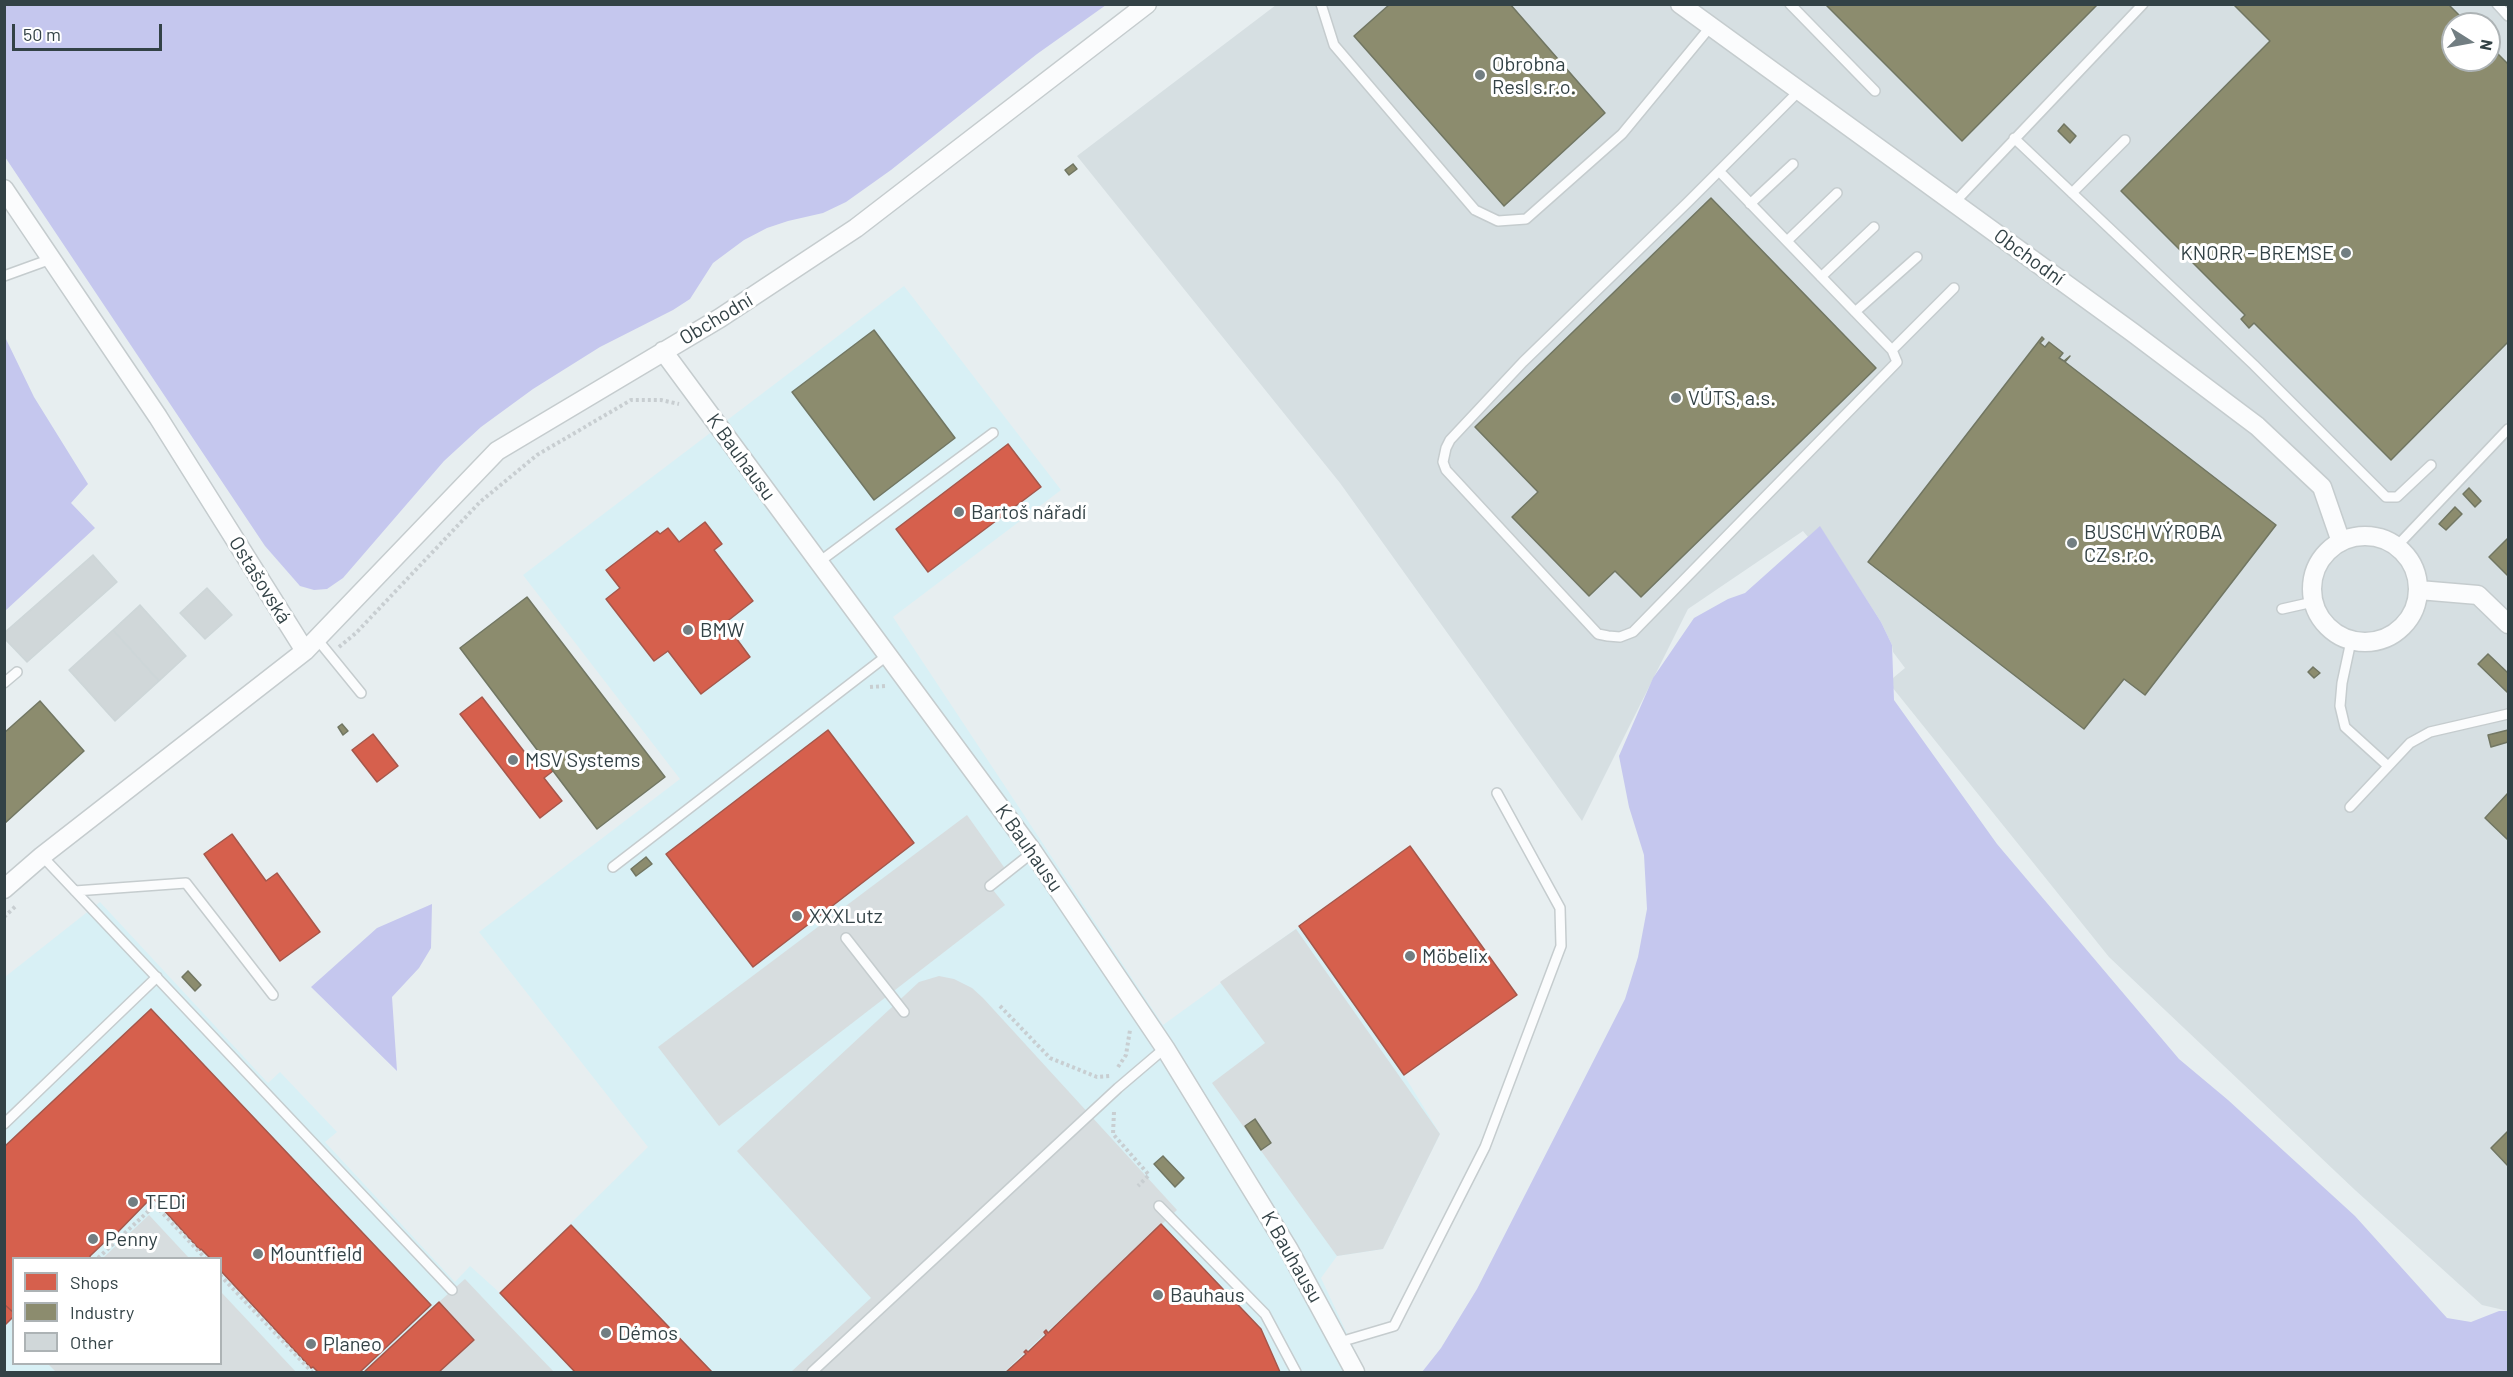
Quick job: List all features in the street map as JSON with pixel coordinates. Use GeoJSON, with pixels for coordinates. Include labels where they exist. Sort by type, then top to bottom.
{"type":"FeatureCollection","features":[{"type":"Feature","properties":{"kind":"street","name":"Obchodní"},"geometry":{"type":"LineString","coordinates":[[311,645],[497,451],[720,318],[856,228],[1147,4]]}},
{"type":"Feature","properties":{"kind":"street","name":"Obchodní"},"geometry":{"type":"LineString","coordinates":[[1680,4],[2257,426],[2322,487],[2342,542]]}},
{"type":"Feature","properties":{"kind":"street","name":"Ostašovská"},"geometry":{"type":"LineString","coordinates":[[4,189],[311,645]]}},
{"type":"Feature","properties":{"kind":"street","name":"K Bauhausu"},"geometry":{"type":"LineString","coordinates":[[663,351],[1033,852],[1165,1048],[1289,1250],[1355,1372]]}},
{"type":"Feature","properties":{"kind":"street"},"geometry":{"type":"LineString","coordinates":[[2360,536],[2380,538],[2397,546],[2413,565],[2419,590],[2415,609],[2404,625],[2389,637],[2370,642],[2351,641],[2334,633],[2321,619],[2313,602],[2313,578],[2323,557],[2342,542],[2360,536]]}},
{"type":"Feature","properties":{"kind":"street"},"geometry":{"type":"LineString","coordinates":[[2419,590],[2478,595],[2508,624]]}},
{"type":"Feature","properties":{"kind":"street"},"geometry":{"type":"LineString","coordinates":[[4,889],[42,856],[311,645]]}},
{"type":"Feature","properties":{"kind":"lane"},"geometry":{"type":"LineString","coordinates":[[1321,4],[1334,45],[1475,210],[1498,221],[1526,219],[1622,134],[1711,26]]}},
{"type":"Feature","properties":{"kind":"lane"},"geometry":{"type":"LineString","coordinates":[[1790,4],[1875,91]]}},
{"type":"Feature","properties":{"kind":"lane"},"geometry":{"type":"LineString","coordinates":[[1954,203],[2143,4]]}},
{"type":"Feature","properties":{"kind":"lane"},"geometry":{"type":"LineString","coordinates":[[2497,4],[2508,16]]}},
{"type":"Feature","properties":{"kind":"lane"},"geometry":{"type":"LineString","coordinates":[[1719,171],[1892,350],[1897,360],[1896,364],[1633,632],[1620,637],[1598,634],[1446,470],[1443,462],[1446,448],[1450,440],[1523,362],[1799,91]]}},
{"type":"Feature","properties":{"kind":"lane"},"geometry":{"type":"LineString","coordinates":[[2014,138],[2254,366],[2386,497],[2397,497],[2431,465]]}},
{"type":"Feature","properties":{"kind":"lane"},"geometry":{"type":"LineString","coordinates":[[2072,193],[2125,140]]}},
{"type":"Feature","properties":{"kind":"lane"},"geometry":{"type":"LineString","coordinates":[[1750,204],[1793,164]]}},
{"type":"Feature","properties":{"kind":"lane"},"geometry":{"type":"LineString","coordinates":[[1787,241],[1837,193]]}},
{"type":"Feature","properties":{"kind":"lane"},"geometry":{"type":"LineString","coordinates":[[1821,277],[1874,227]]}},
{"type":"Feature","properties":{"kind":"lane"},"geometry":{"type":"LineString","coordinates":[[1855,312],[1917,257]]}},
{"type":"Feature","properties":{"kind":"lane"},"geometry":{"type":"LineString","coordinates":[[4,276],[51,259]]}},
{"type":"Feature","properties":{"kind":"lane"},"geometry":{"type":"LineString","coordinates":[[1892,350],[1954,288]]}},
{"type":"Feature","properties":{"kind":"lane"},"geometry":{"type":"LineString","coordinates":[[2397,546],[2508,429]]}},
{"type":"Feature","properties":{"kind":"lane"},"geometry":{"type":"LineString","coordinates":[[819,562],[993,433]]}},
{"type":"Feature","properties":{"kind":"lane"},"geometry":{"type":"LineString","coordinates":[[2282,609],[2313,602]]}},
{"type":"Feature","properties":{"kind":"lane"},"geometry":{"type":"LineString","coordinates":[[2351,641],[2340,706],[2345,727],[2388,766]]}},
{"type":"Feature","properties":{"kind":"lane"},"geometry":{"type":"LineString","coordinates":[[311,645],[330,655],[361,693]]}},
{"type":"Feature","properties":{"kind":"lane"},"geometry":{"type":"LineString","coordinates":[[613,867],[889,654]]}},
{"type":"Feature","properties":{"kind":"lane"},"geometry":{"type":"LineString","coordinates":[[4,683],[18,672]]}},
{"type":"Feature","properties":{"kind":"lane"},"geometry":{"type":"LineString","coordinates":[[2350,807],[2410,743],[2430,732],[2508,714]]}},
{"type":"Feature","properties":{"kind":"lane"},"geometry":{"type":"LineString","coordinates":[[1340,1342],[1394,1326],[1485,1147],[1561,946],[1560,908],[1497,793]]}},
{"type":"Feature","properties":{"kind":"lane"},"geometry":{"type":"LineString","coordinates":[[990,886],[1033,852]]}},
{"type":"Feature","properties":{"kind":"lane"},"geometry":{"type":"LineString","coordinates":[[42,856],[452,1290]]}},
{"type":"Feature","properties":{"kind":"lane"},"geometry":{"type":"LineString","coordinates":[[75,891],[186,883],[273,995]]}},
{"type":"Feature","properties":{"kind":"lane"},"geometry":{"type":"LineString","coordinates":[[846,938],[904,1012]]}},
{"type":"Feature","properties":{"kind":"lane"},"geometry":{"type":"LineString","coordinates":[[4,1124],[157,977]]}},
{"type":"Feature","properties":{"kind":"lane"},"geometry":{"type":"LineString","coordinates":[[812,1372],[1118,1088],[1165,1048]]}},
{"type":"Feature","properties":{"kind":"lane"},"geometry":{"type":"LineString","coordinates":[[1159,1206],[1265,1314],[1296,1372]]}},
{"type":"Feature","properties":{"kind":"path"},"geometry":{"type":"LineString","coordinates":[[330,655],[356,633],[480,502],[537,455],[631,400],[661,400],[681,404]]}},
{"type":"Feature","properties":{"kind":"path"},"geometry":{"type":"LineString","coordinates":[[846,686],[855,698],[870,687],[881,685],[893,687]]}},
{"type":"Feature","properties":{"kind":"path"},"geometry":{"type":"LineString","coordinates":[[4,917],[19,903]]}},
{"type":"Feature","properties":{"kind":"path"},"geometry":{"type":"LineString","coordinates":[[1000,1006],[1050,1058],[1097,1077],[1110,1076],[1120,1065],[1128,1047],[1130,1030],[1126,1019]]}},
{"type":"Feature","properties":{"kind":"path"},"geometry":{"type":"LineString","coordinates":[[1110,1076],[1124,1097],[1115,1109],[1112,1119],[1113,1134],[1149,1174],[1138,1185]]}},
{"type":"Feature","properties":{"kind":"path"},"geometry":{"type":"LineString","coordinates":[[99,1257],[155,1205],[204,1257]]}},
{"type":"Feature","properties":{"kind":"path"},"geometry":{"type":"LineString","coordinates":[[222,1277],[312,1372]]}},
{"type":"Feature","properties":{"kind":"shaded area"},"geometry":{"type":"Polygon","coordinates":[[[4,5],[1106,5],[1037,54],[891,170],[846,202],[823,213],[767,228],[744,240],[713,263],[690,299],[600,347],[533,389],[481,427],[444,461],[343,578],[327,589],[314,590],[300,586],[265,546],[5,157],[4,5]]]}},
{"type":"Feature","properties":{"kind":"shaded area"},"geometry":{"type":"Polygon","coordinates":[[[1276,5],[2508,5],[2508,1311],[2482,1305],[2355,1190],[2109,957],[1892,687],[1893,678],[1905,668],[1893,652],[1881,622],[1820,527],[1808,537],[1803,531],[1688,609],[1582,821],[1340,483],[1077,156],[1276,5]]]}},
{"type":"Feature","properties":{"kind":"shaded area"},"geometry":{"type":"Polygon","coordinates":[[[904,286],[1061,490],[893,617],[1163,1025],[1410,846],[1517,995],[1404,1075],[1440,1134],[1383,1249],[1337,1256],[1321,1278],[1365,1372],[5,1372],[5,977],[100,902],[268,1083],[280,1072],[337,1132],[325,1142],[455,1282],[470,1266],[500,1293],[648,1147],[479,932],[680,779],[523,575],[904,286]]]}},
{"type":"Feature","properties":{"kind":"shaded area"},"geometry":{"type":"Polygon","coordinates":[[[5,337],[34,397],[88,484],[71,503],[95,528],[5,611],[5,337]]]}},
{"type":"Feature","properties":{"kind":"shaded area"},"geometry":{"type":"Polygon","coordinates":[[[1820,526],[1881,622],[1892,645],[1894,700],[1997,844],[2179,1059],[2228,1100],[2355,1216],[2447,1318],[2471,1322],[2499,1311],[2508,1311],[2508,1372],[1422,1372],[1441,1348],[1477,1289],[1625,999],[1638,957],[1647,909],[1644,855],[1629,807],[1619,756],[1653,678],[1694,618],[1728,599],[1745,593],[1820,526]]]}},
{"type":"Feature","properties":{"kind":"shaded area","name":"XXXLutz"},"geometry":{"type":"Polygon","coordinates":[[[967,815],[1011,877],[993,890],[1005,905],[719,1126],[658,1047],[967,815]]]}},
{"type":"Feature","properties":{"kind":"shaded area"},"geometry":{"type":"Polygon","coordinates":[[[432,904],[431,948],[419,968],[392,997],[397,1071],[311,987],[377,928],[432,904]]]}},
{"type":"Feature","properties":{"kind":"shaded area"},"geometry":{"type":"Polygon","coordinates":[[[1296,929],[1440,1134],[1383,1249],[1337,1256],[1212,1083],[1265,1043],[1220,982],[1296,929]]]}},
{"type":"Feature","properties":{"kind":"shaded area","name":"Bauhaus"},"geometry":{"type":"Polygon","coordinates":[[[939,976],[954,979],[972,988],[983,998],[1177,1210],[1004,1372],[791,1372],[871,1298],[737,1151],[919,982],[939,976]]]}},
{"type":"Feature","properties":{"kind":"shaded area"},"geometry":{"type":"Polygon","coordinates":[[[149,1215],[188,1257],[104,1257],[149,1215]]]}},
{"type":"Feature","properties":{"kind":"shaded area"},"geometry":{"type":"Polygon","coordinates":[[[465,1279],[554,1372],[439,1372],[473,1340],[439,1302],[465,1279]]]}},
{"type":"Feature","properties":{"kind":"shaded area"},"geometry":{"type":"Polygon","coordinates":[[[222,1293],[296,1372],[56,1372],[49,1365],[222,1365],[222,1293]]]}},
{"type":"Feature","properties":{"kind":"building: Shops"},"geometry":{"type":"Polygon","coordinates":[[[1008,444],[1041,487],[928,572],[896,529],[1008,444]]]}},
{"type":"Feature","properties":{"kind":"building: Shops"},"geometry":{"type":"Polygon","coordinates":[[[705,522],[722,544],[714,550],[753,601],[725,623],[750,657],[701,694],[668,651],[654,661],[606,599],[620,588],[606,570],[657,531],[660,534],[668,528],[679,542],[705,522]]]}},
{"type":"Feature","properties":{"kind":"building: Shops","name":"MSV Systems"},"geometry":{"type":"Polygon","coordinates":[[[482,697],[533,763],[542,756],[553,771],[544,778],[562,801],[540,818],[460,714],[482,697]]]}},
{"type":"Feature","properties":{"kind":"building: Shops"},"geometry":{"type":"Polygon","coordinates":[[[828,730],[914,843],[753,967],[666,854],[828,730]]]}},
{"type":"Feature","properties":{"kind":"building: Shops"},"geometry":{"type":"Polygon","coordinates":[[[373,734],[398,766],[377,782],[352,750],[373,734]]]}},
{"type":"Feature","properties":{"kind":"building: Shops"},"geometry":{"type":"Polygon","coordinates":[[[232,834],[266,881],[277,873],[320,932],[280,961],[204,854],[232,834]]]}},
{"type":"Feature","properties":{"kind":"building: Shops"},"geometry":{"type":"Polygon","coordinates":[[[1410,846],[1517,995],[1404,1075],[1299,926],[1410,846]]]}},
{"type":"Feature","properties":{"kind":"building: Shops"},"geometry":{"type":"Polygon","coordinates":[[[151,1009],[431,1305],[360,1372],[318,1372],[313,1367],[311,1368],[222,1272],[222,1257],[209,1257],[200,1250],[152,1197],[90,1257],[12,1257],[12,1311],[4,1304],[4,1147],[151,1009]]]}},
{"type":"Feature","properties":{"kind":"building: Shops","name":"Bauhaus"},"geometry":{"type":"Polygon","coordinates":[[[1161,1224],[1261,1329],[1280,1372],[1006,1372],[1026,1354],[1024,1352],[1026,1350],[1028,1352],[1046,1335],[1044,1332],[1046,1330],[1048,1333],[1161,1224]]]}},
{"type":"Feature","properties":{"kind":"building: Shops","name":"Démos"},"geometry":{"type":"Polygon","coordinates":[[[571,1225],[712,1372],[575,1372],[500,1293],[571,1225]]]}},
{"type":"Feature","properties":{"kind":"building: Shops"},"geometry":{"type":"Polygon","coordinates":[[[439,1302],[474,1340],[439,1372],[364,1372],[439,1302]]]}},
{"type":"Feature","properties":{"kind":"building: Shops"},"geometry":{"type":"Polygon","coordinates":[[[4,1304],[12,1311],[12,1318],[4,1326],[4,1304]]]}},
{"type":"Feature","properties":{"kind":"building: Industry","name":"Obrobna Resl s.r.o."},"geometry":{"type":"Polygon","coordinates":[[[1390,4],[1510,4],[1605,113],[1504,206],[1354,36],[1390,4]]]}},
{"type":"Feature","properties":{"kind":"building: Industry"},"geometry":{"type":"Polygon","coordinates":[[[1825,4],[2098,4],[1962,141],[1825,4]]]}},
{"type":"Feature","properties":{"kind":"building: Industry","name":"KNORR - BREMSE"},"geometry":{"type":"Polygon","coordinates":[[[2233,4],[2448,4],[2456,12],[2441,12],[2441,72],[2501,72],[2501,57],[2508,64],[2508,342],[2391,460],[2254,323],[2249,328],[2241,319],[2245,315],[2121,191],[2270,41],[2233,4]]]}},
{"type":"Feature","properties":{"kind":"building: Industry"},"geometry":{"type":"Polygon","coordinates":[[[2064,124],[2076,136],[2070,143],[2058,131],[2064,124]]]}},
{"type":"Feature","properties":{"kind":"building: Industry"},"geometry":{"type":"Polygon","coordinates":[[[1073,164],[1077,169],[1069,175],[1065,170],[1073,164]]]}},
{"type":"Feature","properties":{"kind":"building: Industry","name":"VÚTS, a.s."},"geometry":{"type":"Polygon","coordinates":[[[1711,198],[1876,368],[1641,597],[1615,571],[1589,596],[1512,517],[1538,492],[1475,427],[1711,198]]]}},
{"type":"Feature","properties":{"kind":"building: Industry"},"geometry":{"type":"Polygon","coordinates":[[[874,330],[955,438],[874,500],[792,392],[874,330]]]}},
{"type":"Feature","properties":{"kind":"building: Industry","name":"BUSCH VÝROBA CZ s.r.o."},"geometry":{"type":"Polygon","coordinates":[[[2042,337],[2044,339],[2040,343],[2045,347],[2049,342],[2063,353],[2059,358],[2064,361],[2070,356],[2065,362],[2276,525],[2145,695],[2124,679],[2084,729],[1868,562],[2042,337]]]}},
{"type":"Feature","properties":{"kind":"building: Industry"},"geometry":{"type":"Polygon","coordinates":[[[2469,488],[2481,501],[2475,507],[2463,494],[2469,488]]]}},
{"type":"Feature","properties":{"kind":"building: Industry"},"geometry":{"type":"Polygon","coordinates":[[[2455,507],[2462,514],[2446,530],[2439,524],[2455,507]]]}},
{"type":"Feature","properties":{"kind":"building: Industry"},"geometry":{"type":"Polygon","coordinates":[[[2508,538],[2508,576],[2489,557],[2508,538]]]}},
{"type":"Feature","properties":{"kind":"building: Industry"},"geometry":{"type":"Polygon","coordinates":[[[527,597],[665,777],[597,829],[460,648],[527,597]]]}},
{"type":"Feature","properties":{"kind":"building: Industry"},"geometry":{"type":"Polygon","coordinates":[[[2488,654],[2508,673],[2508,693],[2478,664],[2488,654]]]}},
{"type":"Feature","properties":{"kind":"building: Industry"},"geometry":{"type":"Polygon","coordinates":[[[2313,667],[2320,673],[2314,678],[2308,672],[2313,667]]]}},
{"type":"Feature","properties":{"kind":"building: Industry"},"geometry":{"type":"Polygon","coordinates":[[[40,701],[84,751],[4,824],[4,733],[40,701]]]}},
{"type":"Feature","properties":{"kind":"building: Industry"},"geometry":{"type":"Polygon","coordinates":[[[342,724],[348,731],[343,735],[338,727],[342,724]]]}},
{"type":"Feature","properties":{"kind":"building: Industry"},"geometry":{"type":"Polygon","coordinates":[[[2508,730],[2508,742],[2491,747],[2488,735],[2508,730]]]}},
{"type":"Feature","properties":{"kind":"building: Industry"},"geometry":{"type":"Polygon","coordinates":[[[2508,793],[2508,840],[2485,818],[2508,793]]]}},
{"type":"Feature","properties":{"kind":"building: Industry"},"geometry":{"type":"Polygon","coordinates":[[[646,857],[652,864],[636,876],[631,869],[646,857]]]}},
{"type":"Feature","properties":{"kind":"building: Industry"},"geometry":{"type":"Polygon","coordinates":[[[188,971],[201,985],[195,991],[182,977],[188,971]]]}},
{"type":"Feature","properties":{"kind":"building: Industry"},"geometry":{"type":"Polygon","coordinates":[[[1255,1119],[1271,1143],[1261,1150],[1245,1126],[1255,1119]]]}},
{"type":"Feature","properties":{"kind":"building: Industry"},"geometry":{"type":"Polygon","coordinates":[[[2508,1131],[2508,1166],[2491,1148],[2508,1131]]]}},
{"type":"Feature","properties":{"kind":"building: Industry"},"geometry":{"type":"Polygon","coordinates":[[[1163,1156],[1184,1178],[1175,1187],[1154,1164],[1163,1156]]]}},
{"type":"Feature","properties":{"kind":"building: Other"},"geometry":{"type":"Polygon","coordinates":[[[93,555],[117,582],[27,662],[4,638],[4,633],[93,555]]]}},
{"type":"Feature","properties":{"kind":"building: Other"},"geometry":{"type":"Polygon","coordinates":[[[207,588],[232,615],[205,639],[180,613],[207,588]]]}},
{"type":"Feature","properties":{"kind":"building: Other"},"geometry":{"type":"Polygon","coordinates":[[[140,605],[186,656],[159,681],[113,630],[140,605]]]}},
{"type":"Feature","properties":{"kind":"building: Other"},"geometry":{"type":"Polygon","coordinates":[[[113,630],[159,681],[115,721],[69,670],[113,630]]]}},
{"type":"Feature","properties":{"kind":"place","name":"Obrobna Resl s.r.o."},"geometry":{"type":"Point","coordinates":[1480,75]}},
{"type":"Feature","properties":{"kind":"place","name":"KNORR - BREMSE"},"geometry":{"type":"Point","coordinates":[2346,253]}},
{"type":"Feature","properties":{"kind":"place","name":"VÚTS, a.s."},"geometry":{"type":"Point","coordinates":[1676,398]}},
{"type":"Feature","properties":{"kind":"place","name":"Bartoš nářadí"},"geometry":{"type":"Point","coordinates":[959,512]}},
{"type":"Feature","properties":{"kind":"place","name":"BUSCH VÝROBA CZ s.r.o."},"geometry":{"type":"Point","coordinates":[2072,543]}},
{"type":"Feature","properties":{"kind":"place","name":"BMW"},"geometry":{"type":"Point","coordinates":[688,630]}},
{"type":"Feature","properties":{"kind":"place","name":"MSV Systems"},"geometry":{"type":"Point","coordinates":[513,760]}},
{"type":"Feature","properties":{"kind":"place","name":"XXXLutz"},"geometry":{"type":"Point","coordinates":[797,916]}},
{"type":"Feature","properties":{"kind":"place","name":"Möbelix"},"geometry":{"type":"Point","coordinates":[1410,956]}},
{"type":"Feature","properties":{"kind":"place","name":"TEDi"},"geometry":{"type":"Point","coordinates":[133,1202]}},
{"type":"Feature","properties":{"kind":"place","name":"Penny"},"geometry":{"type":"Point","coordinates":[93,1239]}},
{"type":"Feature","properties":{"kind":"place","name":"Mountfield"},"geometry":{"type":"Point","coordinates":[258,1254]}},
{"type":"Feature","properties":{"kind":"place","name":"Bauhaus"},"geometry":{"type":"Point","coordinates":[1158,1295]}},
{"type":"Feature","properties":{"kind":"place","name":"Démos"},"geometry":{"type":"Point","coordinates":[606,1333]}},
{"type":"Feature","properties":{"kind":"place","name":"Planeo"},"geometry":{"type":"Point","coordinates":[311,1344]}}]}
